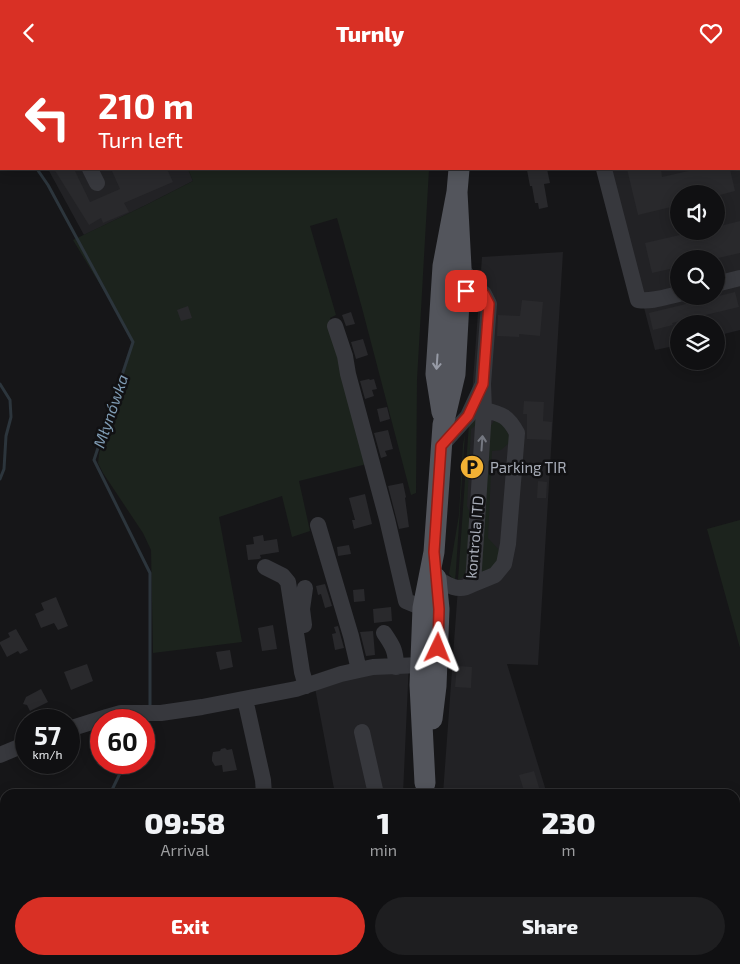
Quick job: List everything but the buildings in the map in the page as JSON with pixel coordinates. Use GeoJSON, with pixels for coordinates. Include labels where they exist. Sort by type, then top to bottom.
{"type":"FeatureCollection","features":[{"type":"Feature","properties":{"kind":"main road"},"geometry":{"type":"LineString","coordinates":[[444,425],[436,374],[443,267],[457,192],[459,170]]}},
{"type":"Feature","properties":{"kind":"main road"},"geometry":{"type":"LineString","coordinates":[[424,789],[436,686],[439,609],[433,576],[441,446],[468,291],[462,267],[457,192]]}},
{"type":"Feature","properties":{"kind":"main road"},"geometry":{"type":"LineString","coordinates":[[424,789],[420,665],[423,608],[433,576]]}},
{"type":"Feature","properties":{"kind":"street"},"geometry":{"type":"LineString","coordinates":[[604,170],[638,300],[646,301],[670,295]]}},
{"type":"Feature","properties":{"kind":"street"},"geometry":{"type":"LineString","coordinates":[[725,282],[740,278]]}},
{"type":"Feature","properties":{"kind":"street"},"geometry":{"type":"LineString","coordinates":[[440,325],[449,307],[468,291],[484,294],[489,304],[483,384],[468,416],[441,446]]}},
{"type":"Feature","properties":{"kind":"street"},"geometry":{"type":"LineString","coordinates":[[335,326],[345,356],[406,601],[423,608]]}},
{"type":"Feature","properties":{"kind":"street","name":"kontrola ITD"},"geometry":{"type":"LineString","coordinates":[[433,576],[456,588],[464,588],[473,584],[484,410],[483,384]]}},
{"type":"Feature","properties":{"kind":"street"},"geometry":{"type":"LineString","coordinates":[[473,584],[495,575],[504,564],[508,544],[517,433],[511,422],[499,413],[484,410]]}},
{"type":"Feature","properties":{"kind":"street"},"geometry":{"type":"LineString","coordinates":[[318,525],[351,636],[359,670]]}},
{"type":"Feature","properties":{"kind":"street"},"geometry":{"type":"LineString","coordinates":[[266,567],[283,576],[288,582],[302,672],[309,685]]}},
{"type":"Feature","properties":{"kind":"street"},"geometry":{"type":"LineString","coordinates":[[305,588],[302,609],[309,685]]}},
{"type":"Feature","properties":{"kind":"street"},"geometry":{"type":"LineString","coordinates":[[384,633],[394,647],[396,667]]}},
{"type":"Feature","properties":{"kind":"street"},"geometry":{"type":"LineString","coordinates":[[80,726],[122,713],[161,713],[296,689],[341,674],[373,667],[420,665]]}},
{"type":"Feature","properties":{"kind":"street"},"geometry":{"type":"LineString","coordinates":[[245,699],[263,789]]}},
{"type":"Feature","properties":{"kind":"street"},"geometry":{"type":"LineString","coordinates":[[362,732],[375,789]]}},
{"type":"Feature","properties":{"kind":"street"},"geometry":{"type":"LineString","coordinates":[[0,755],[15,749]]}},
{"type":"Feature","properties":{"kind":"shaded area"},"geometry":{"type":"Polygon","coordinates":[[[49,170],[188,170],[193,181],[84,235],[49,170]]]}},
{"type":"Feature","properties":{"kind":"shaded area"},"geometry":{"type":"Polygon","coordinates":[[[188,170],[429,170],[417,380],[416,493],[411,495],[337,218],[310,226],[336,315],[330,318],[367,464],[299,481],[310,531],[292,537],[282,496],[219,517],[242,642],[153,653],[151,550],[143,533],[98,463],[132,342],[129,332],[73,240],[193,181],[188,170]]]}},
{"type":"Feature","properties":{"kind":"shaded area"},"geometry":{"type":"Polygon","coordinates":[[[608,170],[740,170],[740,330],[725,334],[725,315],[670,315],[670,347],[655,350],[608,170]]]}},
{"type":"Feature","properties":{"kind":"shaded area"},"geometry":{"type":"Polygon","coordinates":[[[563,252],[538,665],[507,664],[545,789],[443,789],[482,257],[563,252]]]}},
{"type":"Feature","properties":{"kind":"shaded area"},"geometry":{"type":"Polygon","coordinates":[[[475,413],[479,422],[471,429],[467,506],[472,518],[467,565],[464,576],[458,580],[469,423],[475,413]]]}},
{"type":"Feature","properties":{"kind":"shaded area"},"geometry":{"type":"Polygon","coordinates":[[[497,420],[506,429],[510,442],[501,450],[492,451],[488,538],[499,550],[499,555],[495,568],[481,572],[490,427],[497,420]]]}},
{"type":"Feature","properties":{"kind":"shaded area"},"geometry":{"type":"Polygon","coordinates":[[[465,434],[455,581],[449,574],[459,515],[465,434]]]}},
{"type":"Feature","properties":{"kind":"shaded area"},"geometry":{"type":"Polygon","coordinates":[[[740,520],[740,648],[707,529],[740,520]]]}},
{"type":"Feature","properties":{"kind":"shaded area"},"geometry":{"type":"Polygon","coordinates":[[[409,662],[403,789],[334,789],[315,688],[409,662]]]}},
{"type":"Feature","properties":{"kind":"waterway","name":"Młynówka"},"geometry":{"type":"LineString","coordinates":[[38,170],[48,185],[133,342],[94,460],[150,573],[150,708]]}},
{"type":"Feature","properties":{"kind":"waterway"},"geometry":{"type":"LineString","coordinates":[[0,384],[10,400],[11,417],[6,436],[4,469],[0,479]]}},
{"type":"Feature","properties":{"kind":"waterway","name":"Młynówka"},"geometry":{"type":"LineString","coordinates":[[112,789],[120,774]]}},
{"type":"Feature","properties":{"kind":"place","name":"Parking TIR"},"geometry":{"type":"Point","coordinates":[472,467]}},
{"type":"Feature","properties":{"kind":"route"},"geometry":{"type":"LineString","coordinates":[[438,648],[439,609],[434,552],[441,446],[468,416],[483,384],[489,304],[484,294],[476,288],[466,291]]}}]}
